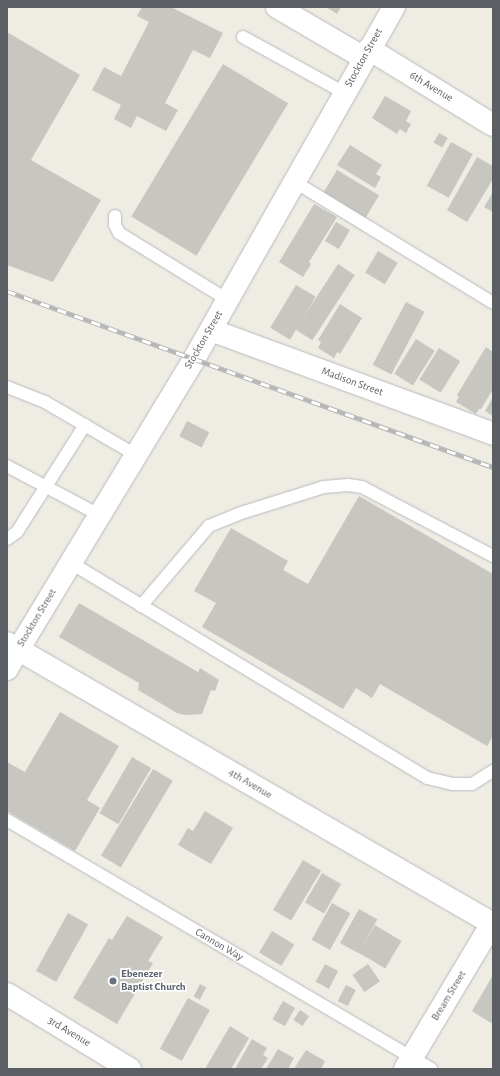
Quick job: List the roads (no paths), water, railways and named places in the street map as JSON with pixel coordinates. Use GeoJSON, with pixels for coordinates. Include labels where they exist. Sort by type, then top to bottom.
{"type":"FeatureCollection","features":[{"type":"Feature","properties":{"kind":"street","name":"6th Avenue"},"geometry":{"type":"LineString","coordinates":[[277,7],[366,54],[493,125]]}},
{"type":"Feature","properties":{"kind":"street","name":"Stockton Street"},"geometry":{"type":"LineString","coordinates":[[7,669],[13,646],[71,563],[136,455],[228,300],[394,7]]}},
{"type":"Feature","properties":{"kind":"street","name":"Madison Street"},"geometry":{"type":"LineString","coordinates":[[210,330],[493,434]]}},
{"type":"Feature","properties":{"kind":"street","name":"4th Avenue"},"geometry":{"type":"LineString","coordinates":[[13,646],[493,923]]}},
{"type":"Feature","properties":{"kind":"street","name":"Bream Street"},"geometry":{"type":"LineString","coordinates":[[408,1063],[493,923]]}},
{"type":"Feature","properties":{"kind":"street","name":"3rd Avenue"},"geometry":{"type":"LineString","coordinates":[[7,994],[130,1069]]}},
{"type":"Feature","properties":{"kind":"lane"},"geometry":{"type":"LineString","coordinates":[[243,37],[345,93]]}},
{"type":"Feature","properties":{"kind":"lane"},"geometry":{"type":"LineString","coordinates":[[295,182],[493,303]]}},
{"type":"Feature","properties":{"kind":"lane"},"geometry":{"type":"LineString","coordinates":[[115,216],[115,225],[119,233],[228,300]]}},
{"type":"Feature","properties":{"kind":"lane"},"geometry":{"type":"LineString","coordinates":[[7,387],[45,402],[136,455]]}},
{"type":"Feature","properties":{"kind":"lane"},"geometry":{"type":"LineString","coordinates":[[7,539],[17,532],[85,425]]}},
{"type":"Feature","properties":{"kind":"lane"},"geometry":{"type":"LineString","coordinates":[[7,466],[99,515]]}},
{"type":"Feature","properties":{"kind":"lane"},"geometry":{"type":"LineString","coordinates":[[141,606],[209,526],[238,514],[324,487],[348,485],[362,487],[493,556]]}},
{"type":"Feature","properties":{"kind":"lane"},"geometry":{"type":"LineString","coordinates":[[71,563],[427,778],[452,784],[472,784],[493,771]]}},
{"type":"Feature","properties":{"kind":"lane","name":"Cannon Way"},"geometry":{"type":"LineString","coordinates":[[7,820],[408,1063],[431,1069]]}},
{"type":"Feature","properties":{"kind":"railway"},"geometry":{"type":"LineString","coordinates":[[7,291],[493,467]]}},
{"type":"Feature","properties":{"kind":"place","name":"Ebenezer Baptist Church"},"geometry":{"type":"Point","coordinates":[113,981]}}]}
